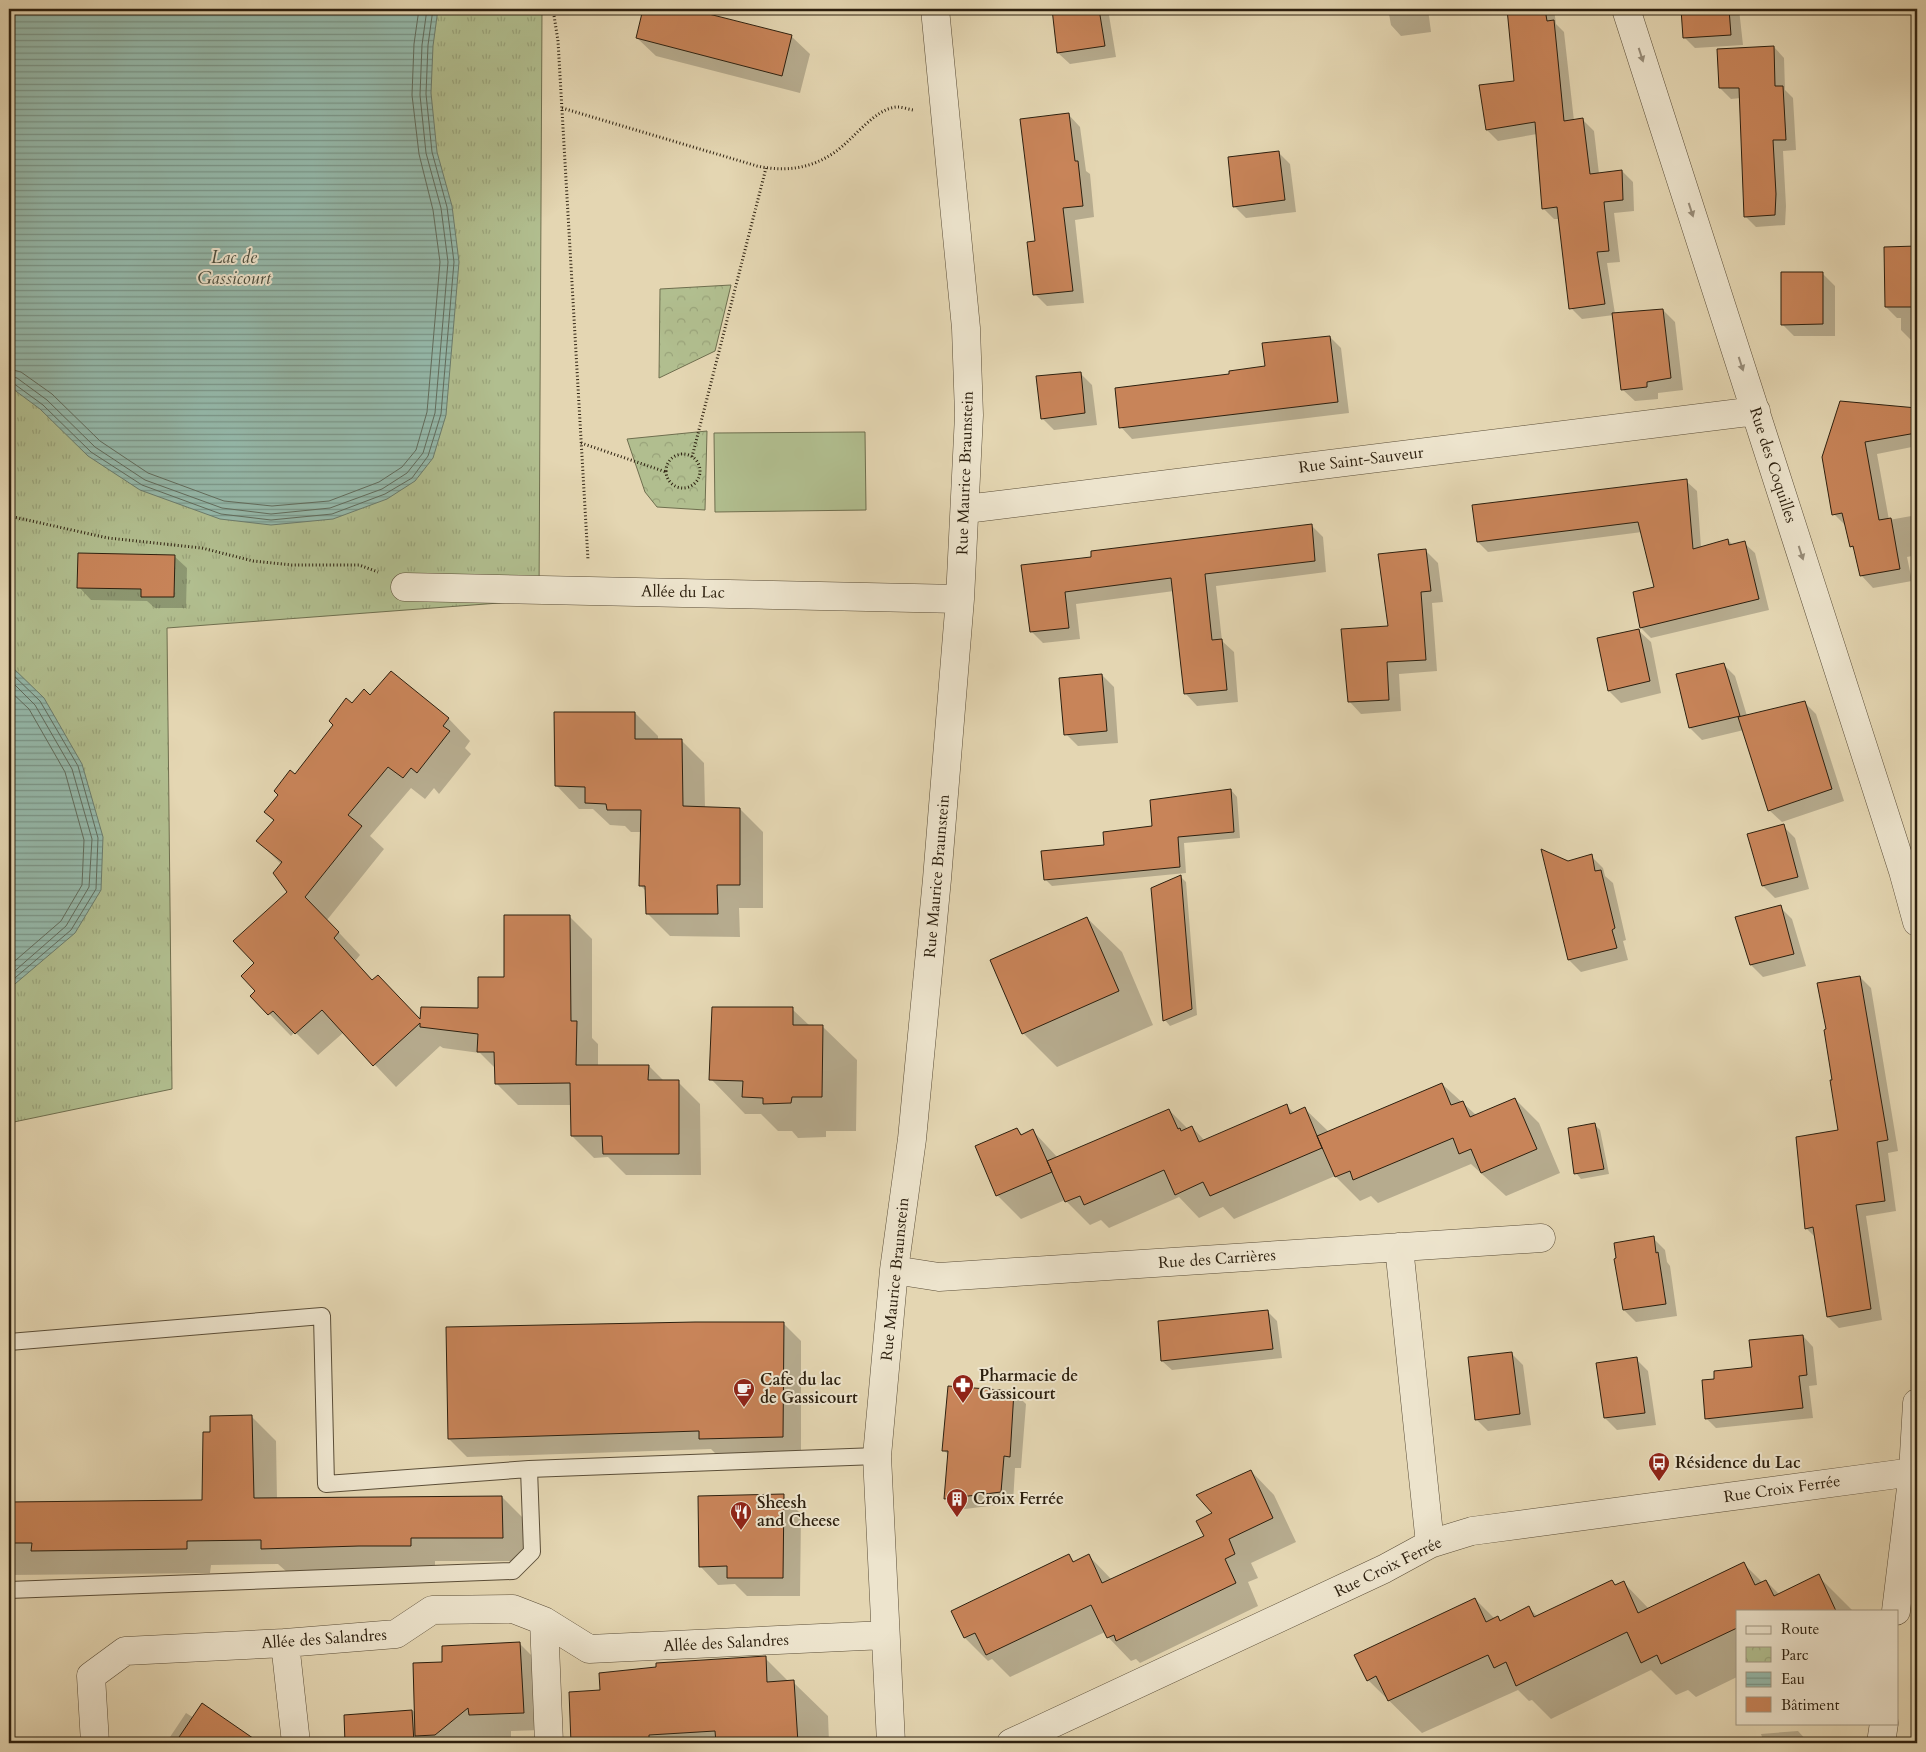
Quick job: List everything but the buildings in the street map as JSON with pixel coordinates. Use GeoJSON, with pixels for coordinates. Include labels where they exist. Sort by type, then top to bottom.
{"type":"FeatureCollection","features":[{"type":"Feature","properties":{"kind":"street","name":"Rue Maurice Braunstein"},"geometry":{"type":"LineString","coordinates":[[891,1743],[877,1456],[894,1270],[912,1139],[938,869],[960,599],[966,508],[969,414],[966,328],[935,9]]}},
{"type":"Feature","properties":{"kind":"street","name":"Rue des Coquilles"},"geometry":{"type":"LineString","coordinates":[[1626,9],[1903,871],[1917,922]]}},
{"type":"Feature","properties":{"kind":"street","name":"Rue Saint-Sauveur"},"geometry":{"type":"LineString","coordinates":[[966,508],[1756,411]]}},
{"type":"Feature","properties":{"kind":"street","name":"Allée du Lac"},"geometry":{"type":"LineString","coordinates":[[405,587],[960,599]]}},
{"type":"Feature","properties":{"kind":"street","name":"Rue des Carrières"},"geometry":{"type":"LineString","coordinates":[[894,1270],[939,1277],[1541,1238]]}},
{"type":"Feature","properties":{"kind":"street"},"geometry":{"type":"LineString","coordinates":[[1399,1247],[1430,1544]]}},
{"type":"Feature","properties":{"kind":"street"},"geometry":{"type":"LineString","coordinates":[[1896,1610],[1913,1472],[1916,1418]]}},
{"type":"Feature","properties":{"kind":"street","name":"Rue Croix Ferrée"},"geometry":{"type":"LineString","coordinates":[[1011,1743],[1384,1569],[1430,1544],[1472,1531],[1913,1472]]}},
{"type":"Feature","properties":{"kind":"street","name":"Allée des Salandres"},"geometry":{"type":"LineString","coordinates":[[95,1743],[92,1676],[125,1651],[285,1643],[396,1634],[432,1610],[513,1609],[544,1621],[589,1649],[885,1635]]}},
{"type":"Feature","properties":{"kind":"street"},"geometry":{"type":"LineString","coordinates":[[544,1621],[549,1743]]}},
{"type":"Feature","properties":{"kind":"street"},"geometry":{"type":"LineString","coordinates":[[285,1643],[296,1743]]}},
{"type":"Feature","properties":{"kind":"street"},"geometry":{"type":"LineString","coordinates":[[1881,1743],[1884,1724]]}},
{"type":"Feature","properties":{"kind":"lane"},"geometry":{"type":"LineString","coordinates":[[9,1342],[322,1316],[326,1484],[530,1469],[877,1456]]}},
{"type":"Feature","properties":{"kind":"lane"},"geometry":{"type":"LineString","coordinates":[[9,1590],[513,1571],[532,1552],[530,1469]]}},
{"type":"Feature","properties":{"kind":"path"},"geometry":{"type":"LineString","coordinates":[[553,9],[558,41],[590,590]]}},
{"type":"Feature","properties":{"kind":"path"},"geometry":{"type":"LineString","coordinates":[[562,108],[766,168],[780,170],[800,168],[819,162],[836,152],[884,111],[898,107],[912,109],[946,120]]}},
{"type":"Feature","properties":{"kind":"path"},"geometry":{"type":"LineString","coordinates":[[692,457],[766,168]]}},
{"type":"Feature","properties":{"kind":"path"},"geometry":{"type":"LineString","coordinates":[[581,443],[666,472]]}},
{"type":"Feature","properties":{"kind":"path"},"geometry":{"type":"LineString","coordinates":[[677,455],[692,457],[699,465],[700,470],[694,484],[679,487],[670,481],[666,472],[669,462],[677,455]]}},
{"type":"Feature","properties":{"kind":"path"},"geometry":{"type":"LineString","coordinates":[[9,516],[108,538],[202,548],[253,561],[292,565],[359,565],[382,573],[405,587]]}},
{"type":"Feature","properties":{"kind":"green space"},"geometry":{"type":"Polygon","coordinates":[[[9,9],[542,9],[539,600],[167,628],[172,1089],[9,1123],[9,9]]]}},
{"type":"Feature","properties":{"kind":"green space"},"geometry":{"type":"Polygon","coordinates":[[[731,285],[715,351],[659,378],[660,289],[731,285]]]}},
{"type":"Feature","properties":{"kind":"green space"},"geometry":{"type":"Polygon","coordinates":[[[707,431],[705,510],[657,507],[645,492],[627,439],[707,431]]]}},
{"type":"Feature","properties":{"kind":"green space"},"geometry":{"type":"Polygon","coordinates":[[[865,432],[866,510],[715,512],[714,433],[865,432]]]}},
{"type":"Feature","properties":{"kind":"water","name":"Lac de Gassicourt"},"geometry":{"type":"Polygon","coordinates":[[[9,9],[438,9],[433,46],[431,93],[437,152],[452,206],[459,262],[446,415],[433,458],[415,481],[387,499],[333,519],[271,525],[220,519],[140,490],[88,456],[40,409],[9,386],[9,9]]]}},
{"type":"Feature","properties":{"kind":"water"},"geometry":{"type":"Polygon","coordinates":[[[9,664],[44,698],[82,764],[103,837],[101,890],[75,933],[9,989],[9,664]]]}},
{"type":"Feature","properties":{"kind":"place","name":"Pharmacie de Gassicourt"},"geometry":{"type":"Point","coordinates":[963,1404]}},
{"type":"Feature","properties":{"kind":"place","name":"Cafe du lac de Gassicourt"},"geometry":{"type":"Point","coordinates":[744,1408]}},
{"type":"Feature","properties":{"kind":"place","name":"Résidence du Lac"},"geometry":{"type":"Point","coordinates":[1659,1482]}},
{"type":"Feature","properties":{"kind":"place","name":"Croix Ferrée"},"geometry":{"type":"Point","coordinates":[957,1518]}},
{"type":"Feature","properties":{"kind":"place","name":"Sheesh and Cheese"},"geometry":{"type":"Point","coordinates":[741,1531]}}]}
